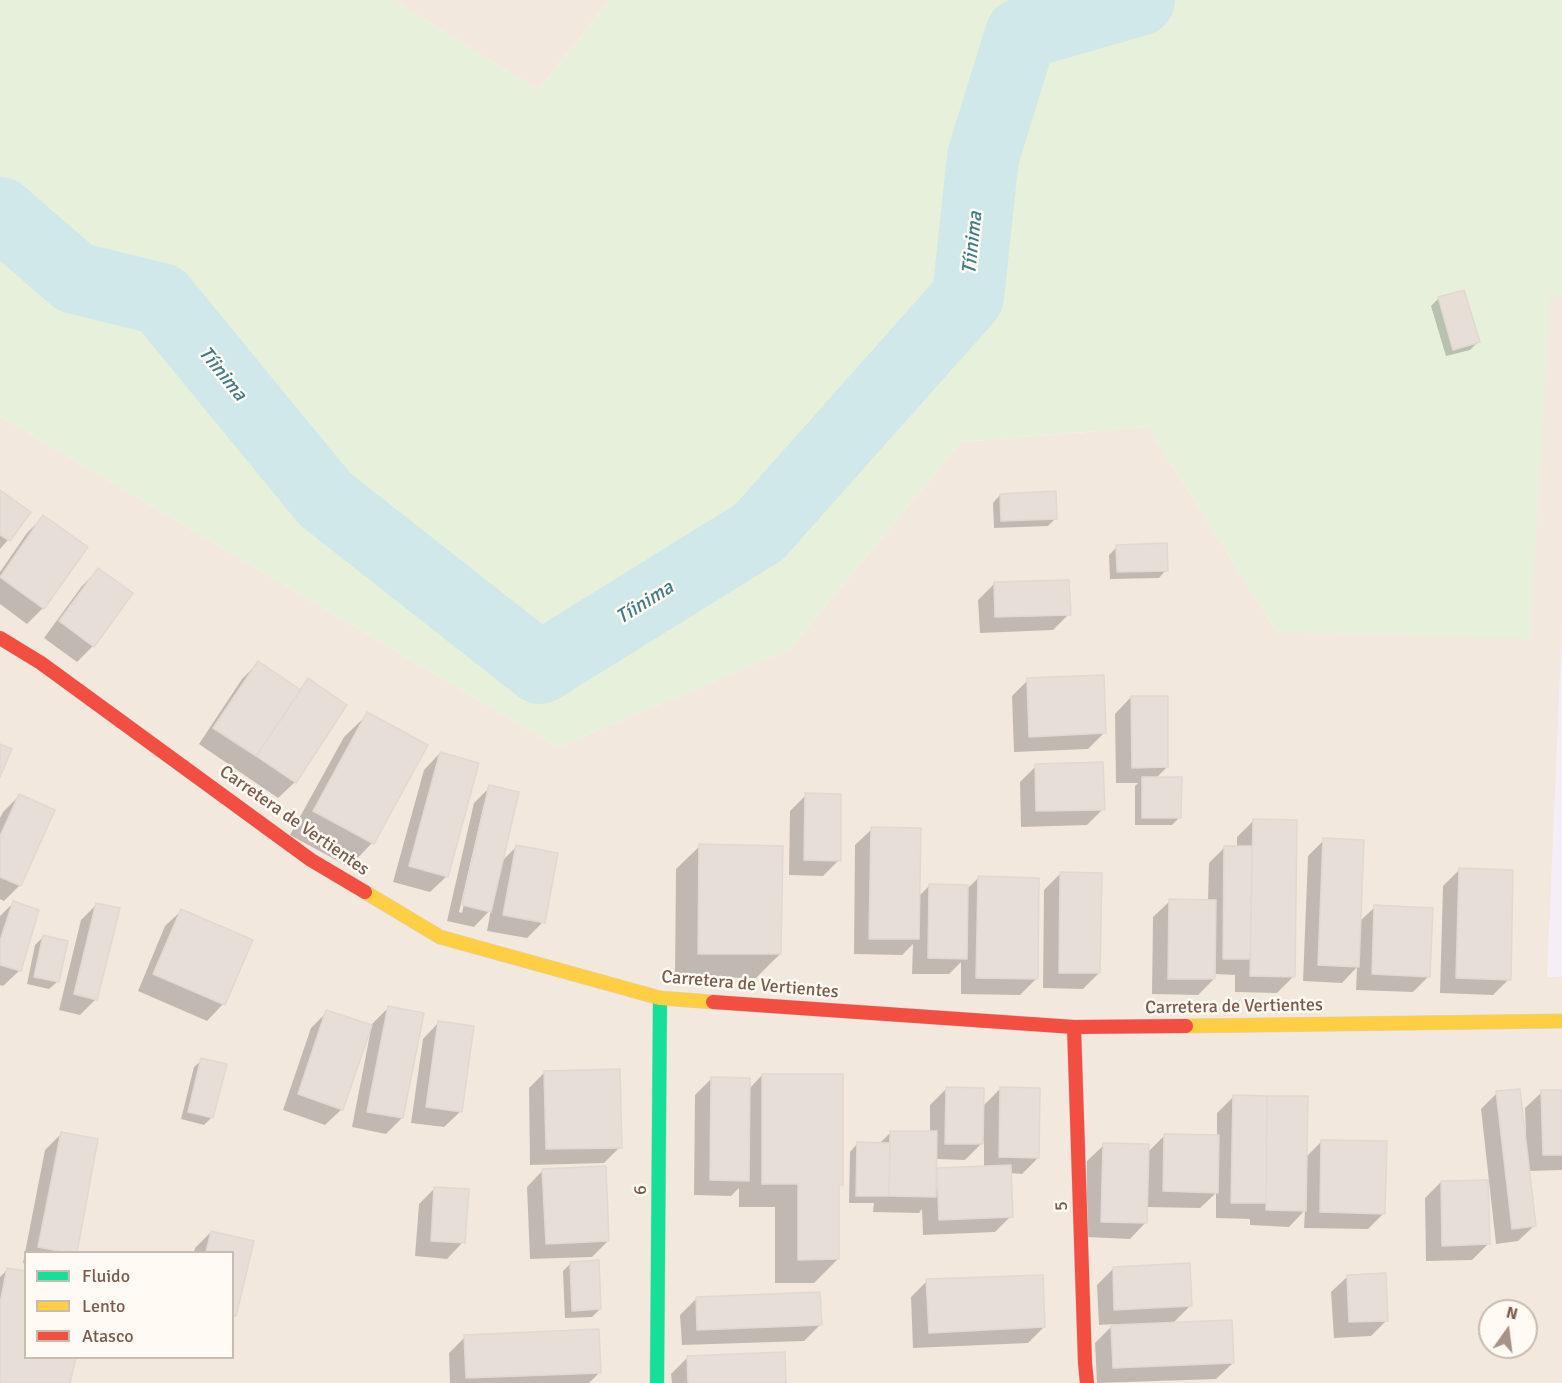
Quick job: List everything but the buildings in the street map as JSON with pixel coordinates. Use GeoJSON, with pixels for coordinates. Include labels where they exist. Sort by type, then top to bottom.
{"type":"FeatureCollection","features":[{"type":"Feature","properties":{"kind":"main road","name":"Carretera de Vertientes"},"geometry":{"type":"LineString","coordinates":[[0,638],[41,663],[311,860],[441,938],[660,998],[1074,1027],[1562,1022]]}},
{"type":"Feature","properties":{"kind":"main road","name":"6"},"geometry":{"type":"LineString","coordinates":[[657,1383],[660,998]]}},
{"type":"Feature","properties":{"kind":"main road","name":"5"},"geometry":{"type":"LineString","coordinates":[[1074,1027],[1087,1383]]}},
{"type":"Feature","properties":{"kind":"shaded area"},"geometry":{"type":"Polygon","coordinates":[[[393,0],[610,0],[538,90],[393,0]]]}},
{"type":"Feature","properties":{"kind":"shaded area"},"geometry":{"type":"Polygon","coordinates":[[[1550,295],[1562,296],[1562,1383],[0,1383],[0,416],[558,747],[790,649],[961,442],[1148,427],[1277,632],[1550,295]]]}},
{"type":"Feature","properties":{"kind":"shaded area"},"geometry":{"type":"Polygon","coordinates":[[[1562,628],[1562,977],[1547,977],[1562,628]]]}},
{"type":"Feature","properties":{"kind":"green space"},"geometry":{"type":"Polygon","coordinates":[[[0,0],[393,0],[538,90],[610,0],[1562,0],[1562,296],[1550,296],[1530,639],[1277,632],[1148,427],[961,442],[790,649],[558,747],[0,416],[0,0]]]}},
{"type":"Feature","properties":{"kind":"waterway","name":"Tíinima"},"geometry":{"type":"LineString","coordinates":[[0,213],[75,278],[161,299],[325,499],[540,668],[759,532],[968,297],[983,157],[1021,34],[1139,0]]}},
{"type":"Feature","properties":{"kind":"traffic: fast"},"geometry":{"type":"LineString","coordinates":[[657,1383],[660,998]]}},
{"type":"Feature","properties":{"kind":"traffic: slow"},"geometry":{"type":"LineString","coordinates":[[365,892],[440,937],[660,998],[713,1002]]}},
{"type":"Feature","properties":{"kind":"traffic: slow"},"geometry":{"type":"LineString","coordinates":[[1186,1026],[1562,1021]]}},
{"type":"Feature","properties":{"kind":"traffic: jam"},"geometry":{"type":"LineString","coordinates":[[0,638],[41,663],[311,860],[365,892]]}},
{"type":"Feature","properties":{"kind":"traffic: jam"},"geometry":{"type":"LineString","coordinates":[[713,1002],[1074,1027],[1186,1026]]}},
{"type":"Feature","properties":{"kind":"traffic: jam"},"geometry":{"type":"LineString","coordinates":[[1074,1027],[1087,1383]]}}]}
